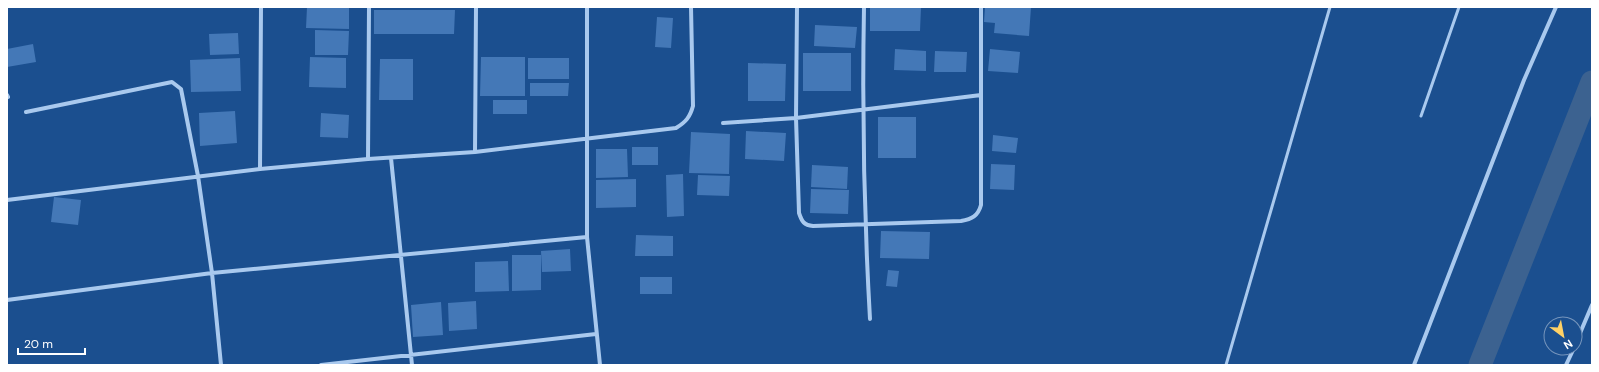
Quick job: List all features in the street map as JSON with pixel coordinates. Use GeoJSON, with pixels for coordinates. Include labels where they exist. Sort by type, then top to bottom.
{"type":"FeatureCollection","features":[{"type":"Feature","properties":{"kind":"street"},"geometry":{"type":"LineString","coordinates":[[260,169],[261,7]]}},
{"type":"Feature","properties":{"kind":"street"},"geometry":{"type":"LineString","coordinates":[[368,159],[369,7]]}},
{"type":"Feature","properties":{"kind":"street"},"geometry":{"type":"LineString","coordinates":[[475,152],[476,7]]}},
{"type":"Feature","properties":{"kind":"street"},"geometry":{"type":"LineString","coordinates":[[587,7],[587,237],[600,365]]}},
{"type":"Feature","properties":{"kind":"street"},"geometry":{"type":"LineString","coordinates":[[7,200],[260,169],[368,159],[475,152],[588,140],[676,128],[685,122],[690,116],[693,106],[691,7]]}},
{"type":"Feature","properties":{"kind":"street"},"geometry":{"type":"LineString","coordinates":[[798,7],[796,118],[799,214],[806,225],[813,226],[961,221],[975,216],[981,205],[981,7]]}},
{"type":"Feature","properties":{"kind":"street"},"geometry":{"type":"LineString","coordinates":[[864,7],[862,109],[864,224],[870,319]]}},
{"type":"Feature","properties":{"kind":"street"},"geometry":{"type":"LineString","coordinates":[[1414,365],[1524,80],[1556,7]]}},
{"type":"Feature","properties":{"kind":"street"},"geometry":{"type":"LineString","coordinates":[[26,112],[172,82],[176,83],[181,89],[198,176],[212,273],[221,365]]}},
{"type":"Feature","properties":{"kind":"street"},"geometry":{"type":"LineString","coordinates":[[724,124],[796,118],[981,95]]}},
{"type":"Feature","properties":{"kind":"street"},"geometry":{"type":"LineString","coordinates":[[391,158],[412,365]]}},
{"type":"Feature","properties":{"kind":"street"},"geometry":{"type":"LineString","coordinates":[[7,300],[212,273],[587,237]]}},
{"type":"Feature","properties":{"kind":"street"},"geometry":{"type":"LineString","coordinates":[[1583,326],[1592,305]]}},
{"type":"Feature","properties":{"kind":"street"},"geometry":{"type":"LineString","coordinates":[[321,365],[596,334]]}},
{"type":"Feature","properties":{"kind":"lane"},"geometry":{"type":"LineString","coordinates":[[1226,365],[1330,7]]}},
{"type":"Feature","properties":{"kind":"lane"},"geometry":{"type":"LineString","coordinates":[[1421,116],[1459,7]]}},
{"type":"Feature","properties":{"kind":"building"},"geometry":{"type":"Polygon","coordinates":[[[307,7],[349,7],[349,29],[306,28],[307,7]]]}},
{"type":"Feature","properties":{"kind":"building"},"geometry":{"type":"Polygon","coordinates":[[[870,7],[921,7],[920,31],[870,31],[870,7]]]}},
{"type":"Feature","properties":{"kind":"building"},"geometry":{"type":"Polygon","coordinates":[[[985,7],[1031,7],[1029,36],[994,33],[995,23],[984,22],[985,7]]]}},
{"type":"Feature","properties":{"kind":"building"},"geometry":{"type":"Polygon","coordinates":[[[374,10],[455,10],[454,34],[374,34],[374,10]]]}},
{"type":"Feature","properties":{"kind":"building"},"geometry":{"type":"Polygon","coordinates":[[[657,17],[673,18],[671,48],[655,47],[657,17]]]}},
{"type":"Feature","properties":{"kind":"building"},"geometry":{"type":"Polygon","coordinates":[[[815,25],[857,27],[855,48],[814,46],[815,25]]]}},
{"type":"Feature","properties":{"kind":"building"},"geometry":{"type":"Polygon","coordinates":[[[315,30],[349,31],[348,55],[315,55],[315,30]]]}},
{"type":"Feature","properties":{"kind":"building"},"geometry":{"type":"Polygon","coordinates":[[[238,33],[239,54],[210,55],[209,34],[238,33]]]}},
{"type":"Feature","properties":{"kind":"building"},"geometry":{"type":"Polygon","coordinates":[[[33,44],[36,62],[7,67],[7,49],[33,44]]]}},
{"type":"Feature","properties":{"kind":"building"},"geometry":{"type":"Polygon","coordinates":[[[895,49],[926,51],[926,71],[894,70],[895,49]]]}},
{"type":"Feature","properties":{"kind":"building"},"geometry":{"type":"Polygon","coordinates":[[[990,49],[1020,52],[1018,73],[988,71],[990,49]]]}},
{"type":"Feature","properties":{"kind":"building"},"geometry":{"type":"Polygon","coordinates":[[[935,51],[967,52],[966,72],[934,72],[935,51]]]}},
{"type":"Feature","properties":{"kind":"building"},"geometry":{"type":"Polygon","coordinates":[[[803,53],[851,53],[851,91],[803,91],[803,53]]]}},
{"type":"Feature","properties":{"kind":"building"},"geometry":{"type":"Polygon","coordinates":[[[310,57],[346,58],[346,88],[309,87],[310,57]]]}},
{"type":"Feature","properties":{"kind":"building"},"geometry":{"type":"Polygon","coordinates":[[[481,57],[525,57],[525,96],[480,96],[481,57]]]}},
{"type":"Feature","properties":{"kind":"building"},"geometry":{"type":"Polygon","coordinates":[[[240,58],[241,91],[191,92],[190,60],[240,58]]]}},
{"type":"Feature","properties":{"kind":"building"},"geometry":{"type":"Polygon","coordinates":[[[528,58],[569,58],[569,79],[528,79],[528,58]]]}},
{"type":"Feature","properties":{"kind":"building"},"geometry":{"type":"Polygon","coordinates":[[[380,59],[413,59],[413,100],[379,100],[380,59]]]}},
{"type":"Feature","properties":{"kind":"building"},"geometry":{"type":"Polygon","coordinates":[[[748,63],[786,64],[785,101],[748,101],[748,63]]]}},
{"type":"Feature","properties":{"kind":"building"},"geometry":{"type":"Polygon","coordinates":[[[530,83],[569,83],[568,96],[530,96],[530,83]]]}},
{"type":"Feature","properties":{"kind":"building"},"geometry":{"type":"Polygon","coordinates":[[[493,100],[527,100],[527,114],[493,114],[493,100]]]}},
{"type":"Feature","properties":{"kind":"building"},"geometry":{"type":"Polygon","coordinates":[[[235,111],[237,143],[200,146],[199,113],[235,111]]]}},
{"type":"Feature","properties":{"kind":"building"},"geometry":{"type":"Polygon","coordinates":[[[321,113],[349,115],[348,138],[320,137],[321,113]]]}},
{"type":"Feature","properties":{"kind":"building"},"geometry":{"type":"Polygon","coordinates":[[[878,117],[916,117],[916,158],[878,158],[878,117]]]}},
{"type":"Feature","properties":{"kind":"building"},"geometry":{"type":"Polygon","coordinates":[[[746,131],[786,133],[784,161],[745,159],[746,131]]]}},
{"type":"Feature","properties":{"kind":"building"},"geometry":{"type":"Polygon","coordinates":[[[691,132],[730,134],[729,174],[689,173],[691,132]]]}},
{"type":"Feature","properties":{"kind":"building"},"geometry":{"type":"Polygon","coordinates":[[[993,135],[1018,138],[1016,153],[992,151],[993,135]]]}},
{"type":"Feature","properties":{"kind":"building"},"geometry":{"type":"Polygon","coordinates":[[[632,147],[658,147],[658,165],[632,165],[632,147]]]}},
{"type":"Feature","properties":{"kind":"building"},"geometry":{"type":"Polygon","coordinates":[[[596,149],[627,149],[628,177],[596,178],[596,149]]]}},
{"type":"Feature","properties":{"kind":"building"},"geometry":{"type":"Polygon","coordinates":[[[991,164],[1015,165],[1014,190],[990,189],[991,164]]]}},
{"type":"Feature","properties":{"kind":"building"},"geometry":{"type":"Polygon","coordinates":[[[812,165],[848,167],[847,189],[811,187],[812,165]]]}},
{"type":"Feature","properties":{"kind":"building"},"geometry":{"type":"Polygon","coordinates":[[[683,174],[684,216],[667,217],[666,175],[683,174]]]}},
{"type":"Feature","properties":{"kind":"building"},"geometry":{"type":"Polygon","coordinates":[[[698,175],[730,176],[729,196],[697,195],[698,175]]]}},
{"type":"Feature","properties":{"kind":"building"},"geometry":{"type":"Polygon","coordinates":[[[636,179],[636,207],[596,208],[596,180],[636,179]]]}},
{"type":"Feature","properties":{"kind":"building"},"geometry":{"type":"Polygon","coordinates":[[[811,189],[849,190],[848,214],[810,213],[811,189]]]}},
{"type":"Feature","properties":{"kind":"building"},"geometry":{"type":"Polygon","coordinates":[[[54,197],[81,200],[78,225],[51,222],[54,197]]]}},
{"type":"Feature","properties":{"kind":"building"},"geometry":{"type":"Polygon","coordinates":[[[881,231],[930,232],[929,259],[880,258],[881,231]]]}},
{"type":"Feature","properties":{"kind":"building"},"geometry":{"type":"Polygon","coordinates":[[[636,235],[673,236],[673,256],[635,256],[636,235]]]}},
{"type":"Feature","properties":{"kind":"building"},"geometry":{"type":"Polygon","coordinates":[[[570,249],[571,271],[542,272],[541,251],[570,249]]]}},
{"type":"Feature","properties":{"kind":"building"},"geometry":{"type":"Polygon","coordinates":[[[512,255],[541,255],[541,290],[512,291],[512,255]]]}},
{"type":"Feature","properties":{"kind":"building"},"geometry":{"type":"Polygon","coordinates":[[[508,261],[509,291],[475,292],[475,262],[508,261]]]}},
{"type":"Feature","properties":{"kind":"building"},"geometry":{"type":"Polygon","coordinates":[[[888,270],[899,271],[897,287],[886,286],[888,270]]]}},
{"type":"Feature","properties":{"kind":"building"},"geometry":{"type":"Polygon","coordinates":[[[640,277],[672,277],[672,294],[640,294],[640,277]]]}},
{"type":"Feature","properties":{"kind":"building"},"geometry":{"type":"Polygon","coordinates":[[[476,301],[477,329],[449,331],[448,303],[476,301]]]}},
{"type":"Feature","properties":{"kind":"building"},"geometry":{"type":"Polygon","coordinates":[[[441,302],[443,335],[413,337],[411,305],[441,302]]]}},
{"type":"Feature","properties":{"kind":"waterway"},"geometry":{"type":"LineString","coordinates":[[1480,365],[1592,82]]}}]}
